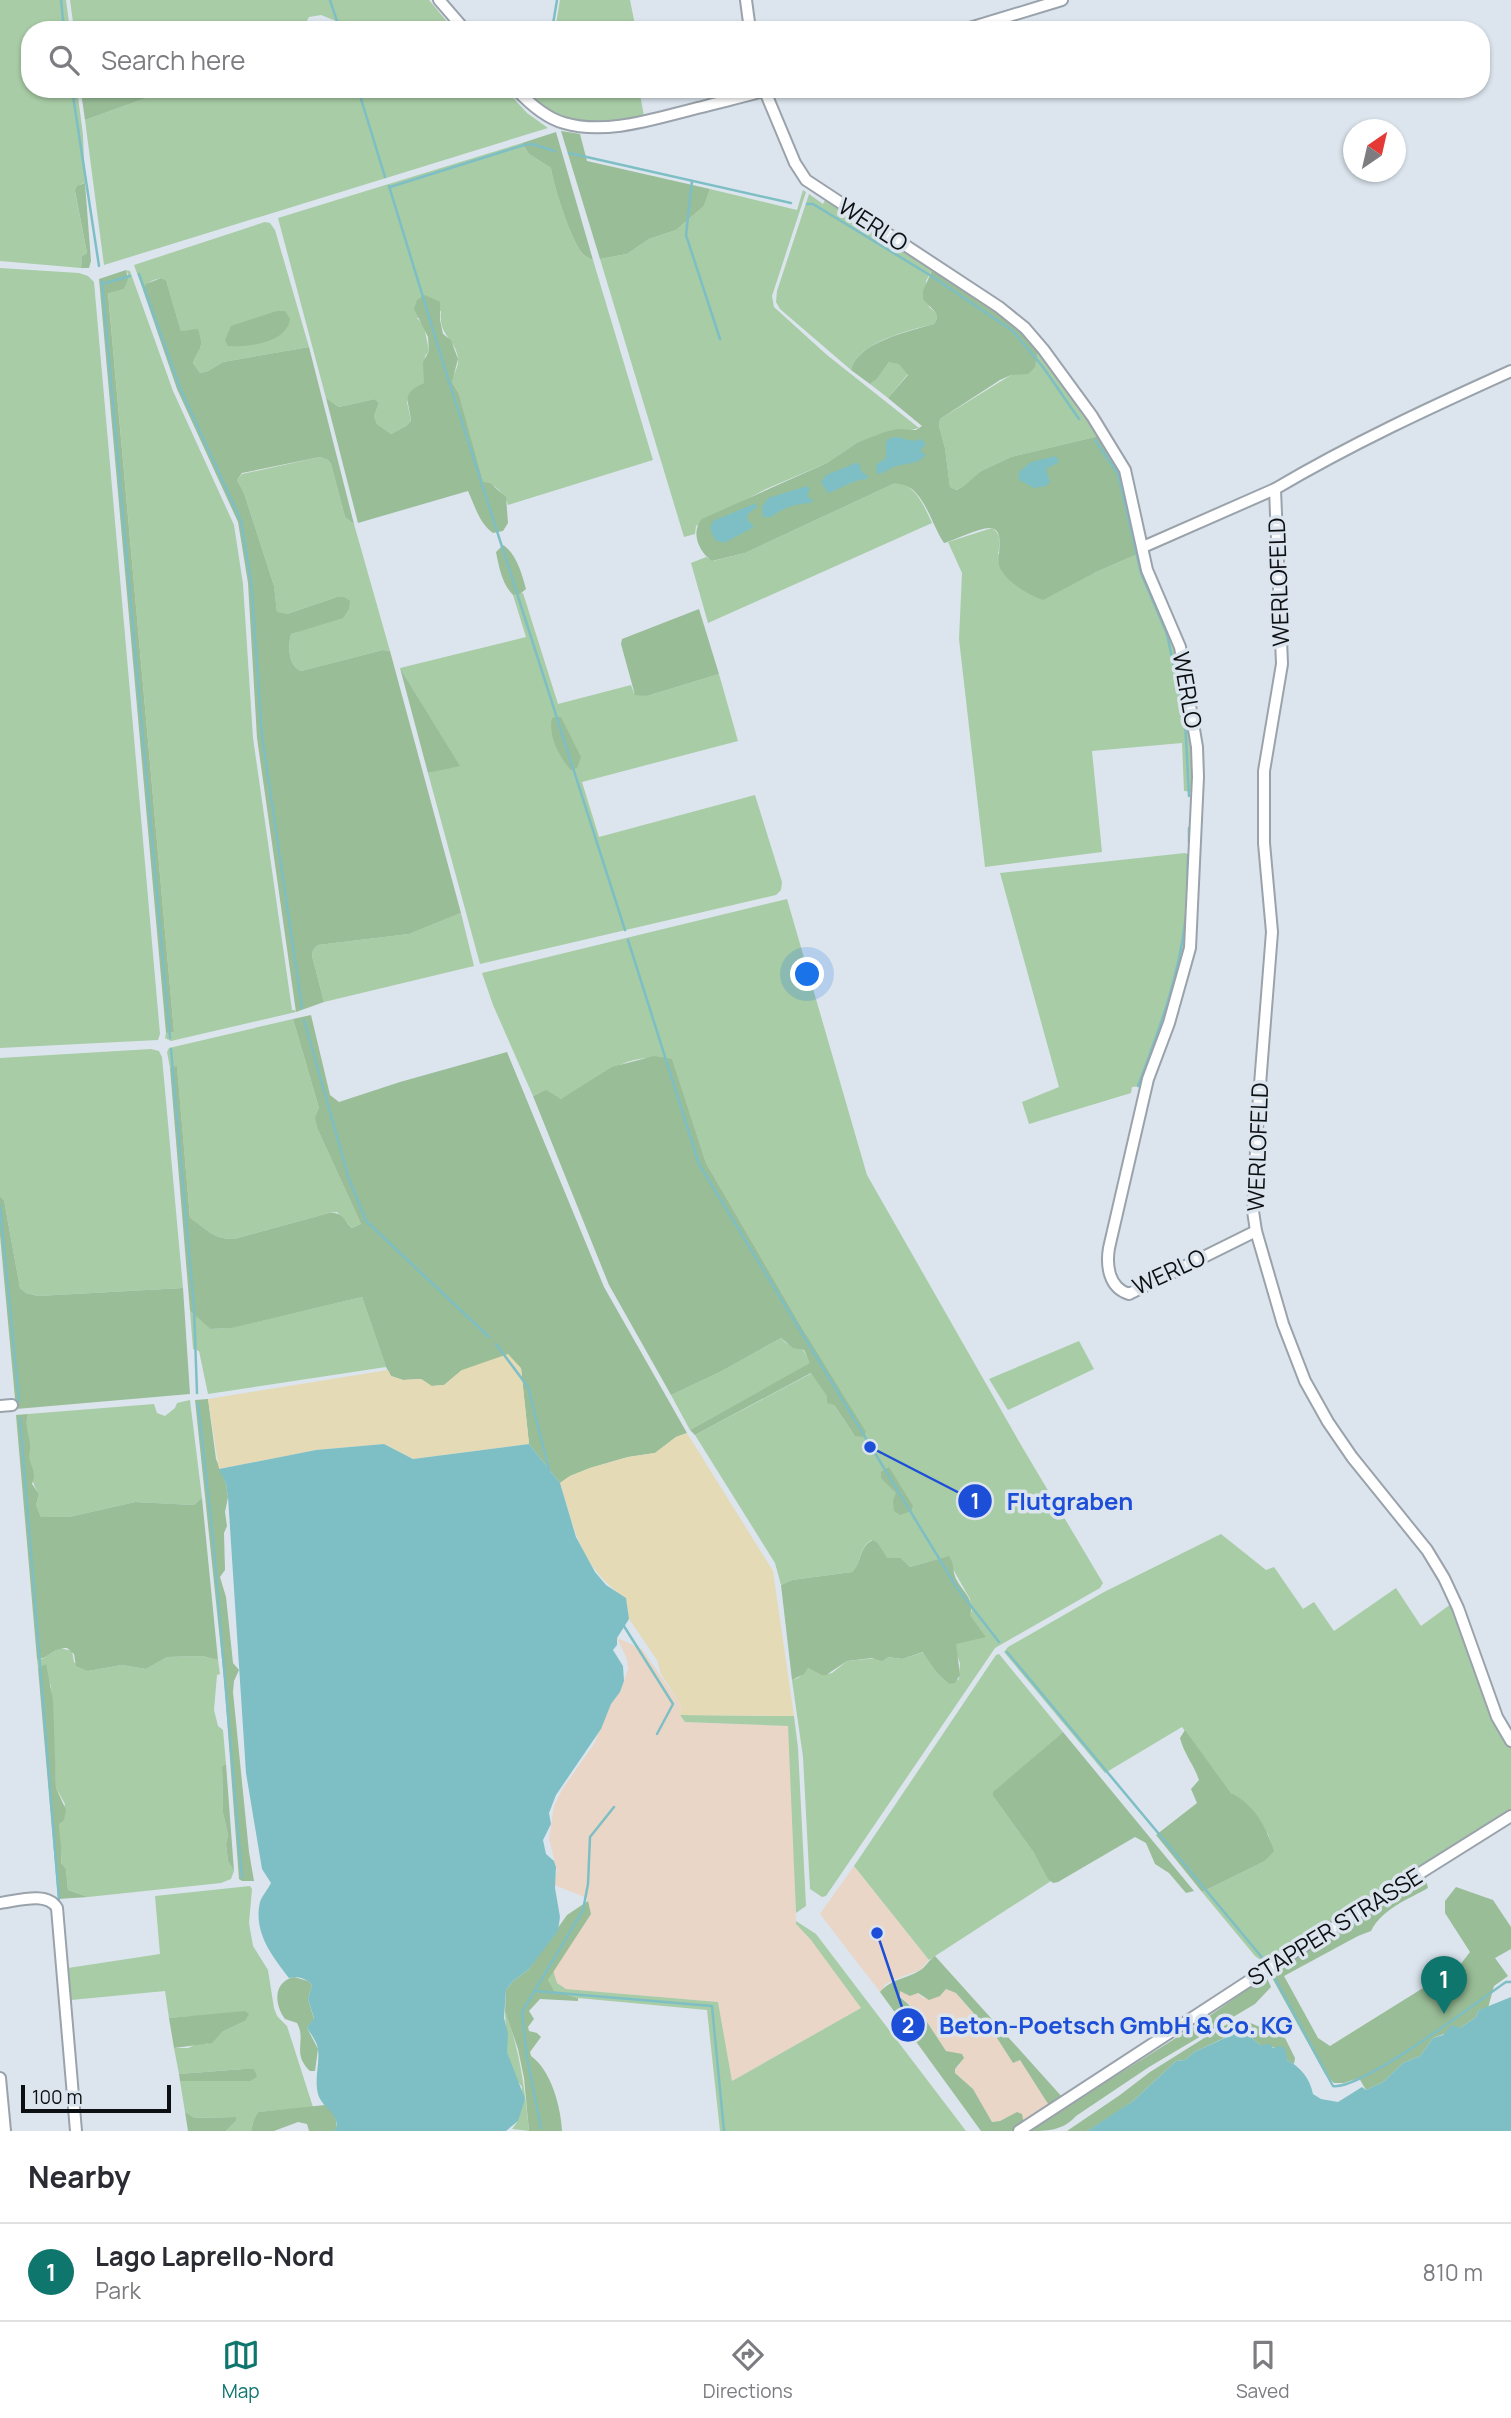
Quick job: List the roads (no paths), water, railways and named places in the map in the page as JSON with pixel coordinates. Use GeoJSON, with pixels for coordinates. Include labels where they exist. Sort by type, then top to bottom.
{"type":"FeatureCollection","features":[{"type":"Feature","properties":{"kind":"street"},"geometry":{"type":"LineString","coordinates":[[439,0],[457,21]]}},
{"type":"Feature","properties":{"kind":"street"},"geometry":{"type":"LineString","coordinates":[[746,0],[749,21]]}},
{"type":"Feature","properties":{"kind":"street"},"geometry":{"type":"LineString","coordinates":[[993,21],[1062,0]]}},
{"type":"Feature","properties":{"kind":"street"},"geometry":{"type":"LineString","coordinates":[[526,98],[555,120],[595,127],[660,117],[735,98]]}},
{"type":"Feature","properties":{"kind":"street","name":"WERLO"},"geometry":{"type":"LineString","coordinates":[[769,98],[794,163],[811,184],[1012,316],[1034,338],[1093,416],[1120,460],[1128,479],[1147,570],[1180,647],[1197,747],[1199,777],[1190,948],[1169,1023],[1148,1079],[1109,1248],[1107,1269],[1121,1290],[1129,1294],[1256,1231]]}},
{"type":"Feature","properties":{"kind":"street","name":"WERLOFELD"},"geometry":{"type":"LineString","coordinates":[[1143,547],[1275,489],[1308,469],[1425,410],[1511,371]]}},
{"type":"Feature","properties":{"kind":"street","name":"WERLOFELD"},"geometry":{"type":"LineString","coordinates":[[1275,489],[1282,664],[1264,771],[1264,844],[1272,932],[1258,1110],[1253,1211],[1256,1231],[1283,1324],[1305,1381],[1352,1457],[1427,1550],[1444,1578],[1458,1608],[1497,1717],[1511,1741]]}},
{"type":"Feature","properties":{"kind":"street"},"geometry":{"type":"LineString","coordinates":[[0,1406],[12,1405]]}},
{"type":"Feature","properties":{"kind":"street","name":"STAPPER STRASSE"},"geometry":{"type":"LineString","coordinates":[[1019,2131],[1264,1971],[1511,1816]]}},
{"type":"Feature","properties":{"kind":"street"},"geometry":{"type":"LineString","coordinates":[[0,1903],[43,1898],[53,1901],[57,1908],[76,2131]]}},
{"type":"Feature","properties":{"kind":"street"},"geometry":{"type":"LineString","coordinates":[[0,2078],[5,2131]]}},
{"type":"Feature","properties":{"kind":"water"},"geometry":{"type":"Polygon","coordinates":[[[897,437],[913,441],[921,439],[926,444],[920,451],[926,455],[915,462],[877,474],[876,465],[886,458],[886,442],[897,437]]]}},
{"type":"Feature","properties":{"kind":"water"},"geometry":{"type":"Polygon","coordinates":[[[1056,456],[1059,462],[1046,469],[1050,482],[1046,486],[1034,488],[1019,480],[1019,472],[1031,462],[1056,456]]]}},
{"type":"Feature","properties":{"kind":"water"},"geometry":{"type":"Polygon","coordinates":[[[859,463],[862,472],[868,476],[867,479],[852,482],[828,493],[821,482],[826,475],[859,463]]]}},
{"type":"Feature","properties":{"kind":"water"},"geometry":{"type":"Polygon","coordinates":[[[807,486],[810,489],[807,496],[813,500],[811,503],[795,505],[771,517],[763,517],[762,507],[768,498],[807,486]]]}},
{"type":"Feature","properties":{"kind":"water"},"geometry":{"type":"Polygon","coordinates":[[[754,504],[758,506],[748,514],[747,519],[754,527],[724,543],[715,540],[710,528],[713,521],[754,504]]]}},
{"type":"Feature","properties":{"kind":"water"},"geometry":{"type":"Polygon","coordinates":[[[384,1444],[413,1459],[529,1444],[560,1483],[576,1537],[595,1572],[606,1585],[626,1598],[629,1619],[613,1650],[623,1666],[624,1681],[601,1729],[556,1795],[549,1813],[551,1824],[543,1840],[546,1854],[556,1867],[555,1888],[560,1917],[558,1931],[528,1970],[506,1990],[504,2018],[508,2033],[507,2052],[525,2099],[518,2121],[506,2131],[334,2131],[337,2127],[335,2117],[318,2094],[318,2049],[307,2028],[314,2018],[308,1999],[312,1985],[302,1978],[289,1978],[266,1943],[259,1923],[260,1902],[271,1883],[262,1869],[246,1773],[228,1497],[219,1469],[316,1450],[384,1444]]]}},
{"type":"Feature","properties":{"kind":"water"},"geometry":{"type":"Polygon","coordinates":[[[1511,1997],[1511,2131],[1087,2131],[1133,2101],[1176,2061],[1185,2060],[1194,2052],[1238,2032],[1260,2045],[1270,2044],[1273,2048],[1285,2048],[1287,2060],[1304,2074],[1313,2094],[1321,2099],[1338,2102],[1362,2087],[1366,2090],[1383,2082],[1403,2063],[1420,2056],[1433,2038],[1443,2035],[1452,2025],[1460,2028],[1476,2017],[1479,2010],[1511,1997]]]}},
{"type":"Feature","properties":{"kind":"waterway"},"geometry":{"type":"LineString","coordinates":[[61,0],[63,21]]}},
{"type":"Feature","properties":{"kind":"waterway"},"geometry":{"type":"LineString","coordinates":[[330,0],[337,21]]}},
{"type":"Feature","properties":{"kind":"waterway"},"geometry":{"type":"LineString","coordinates":[[554,21],[557,0]]}},
{"type":"Feature","properties":{"kind":"waterway"},"geometry":{"type":"LineString","coordinates":[[73,98],[99,266]]}},
{"type":"Feature","properties":{"kind":"waterway"},"geometry":{"type":"LineString","coordinates":[[361,98],[385,177]]}},
{"type":"Feature","properties":{"kind":"waterway"},"geometry":{"type":"LineString","coordinates":[[390,187],[524,145],[532,144],[555,151]]}},
{"type":"Feature","properties":{"kind":"waterway"},"geometry":{"type":"LineString","coordinates":[[569,153],[791,203]]}},
{"type":"Feature","properties":{"kind":"waterway"},"geometry":{"type":"LineString","coordinates":[[692,181],[686,235],[720,339]]}},
{"type":"Feature","properties":{"kind":"waterway"},"geometry":{"type":"LineString","coordinates":[[389,186],[625,930]]}},
{"type":"Feature","properties":{"kind":"waterway"},"geometry":{"type":"LineString","coordinates":[[807,204],[813,204],[933,277],[1013,331],[1043,367],[1079,419]]}},
{"type":"Feature","properties":{"kind":"waterway"},"geometry":{"type":"LineString","coordinates":[[139,274],[180,388],[241,521],[251,581],[262,736],[302,1008]]}},
{"type":"Feature","properties":{"kind":"waterway"},"geometry":{"type":"LineString","coordinates":[[102,284],[130,276]]}},
{"type":"Feature","properties":{"kind":"waterway"},"geometry":{"type":"LineString","coordinates":[[102,281],[170,1038]]}},
{"type":"Feature","properties":{"kind":"waterway"},"geometry":{"type":"LineString","coordinates":[[1095,440],[1118,474],[1141,573],[1167,634],[1185,719],[1189,796]]}},
{"type":"Feature","properties":{"kind":"waterway"},"geometry":{"type":"LineString","coordinates":[[1189,828],[1189,842]]}},
{"type":"Feature","properties":{"kind":"waterway"},"geometry":{"type":"LineString","coordinates":[[1138,1086],[1161,1023],[1179,959],[1186,915],[1188,855]]}},
{"type":"Feature","properties":{"kind":"waterway"},"geometry":{"type":"LineString","coordinates":[[628,940],[699,1164],[957,1588],[999,1642]]}},
{"type":"Feature","properties":{"kind":"waterway"},"geometry":{"type":"LineString","coordinates":[[304,1020],[349,1179],[366,1221],[489,1337]]}},
{"type":"Feature","properties":{"kind":"waterway"},"geometry":{"type":"LineString","coordinates":[[171,1049],[194,1308],[197,1393]]}},
{"type":"Feature","properties":{"kind":"waterway"},"geometry":{"type":"LineString","coordinates":[[0,1206],[19,1401]]}},
{"type":"Feature","properties":{"kind":"waterway"},"geometry":{"type":"LineString","coordinates":[[496,1344],[528,1387],[549,1470]]}},
{"type":"Feature","properties":{"kind":"waterway"},"geometry":{"type":"LineString","coordinates":[[198,1403],[213,1539],[242,1878]]}},
{"type":"Feature","properties":{"kind":"waterway"},"geometry":{"type":"LineString","coordinates":[[20,1418],[59,1899]]}},
{"type":"Feature","properties":{"kind":"waterway"},"geometry":{"type":"LineString","coordinates":[[622,1623],[673,1704],[657,1734]]}},
{"type":"Feature","properties":{"kind":"waterway"},"geometry":{"type":"LineString","coordinates":[[1007,1652],[1265,1961]]}},
{"type":"Feature","properties":{"kind":"waterway"},"geometry":{"type":"LineString","coordinates":[[541,2128],[527,2058],[522,2012],[583,1910],[588,1884],[590,1837],[614,1807]]}},
{"type":"Feature","properties":{"kind":"waterway"},"geometry":{"type":"LineString","coordinates":[[1273,1975],[1333,2086],[1347,2084],[1368,2075],[1446,2025],[1506,1982],[1511,1982]]}},
{"type":"Feature","properties":{"kind":"waterway"},"geometry":{"type":"LineString","coordinates":[[535,1991],[712,2006],[724,2131]]}},
{"type":"Feature","properties":{"kind":"place","name":"Flutgraben"},"geometry":{"type":"Point","coordinates":[870,1447]}},
{"type":"Feature","properties":{"kind":"place","name":"Beton-Poetsch GmbH & Co. KG"},"geometry":{"type":"Point","coordinates":[877,1933]}},
{"type":"Feature","properties":{"kind":"place","name":"Lago Laprello-Nord"},"geometry":{"type":"Point","coordinates":[1444,2014]}}]}
